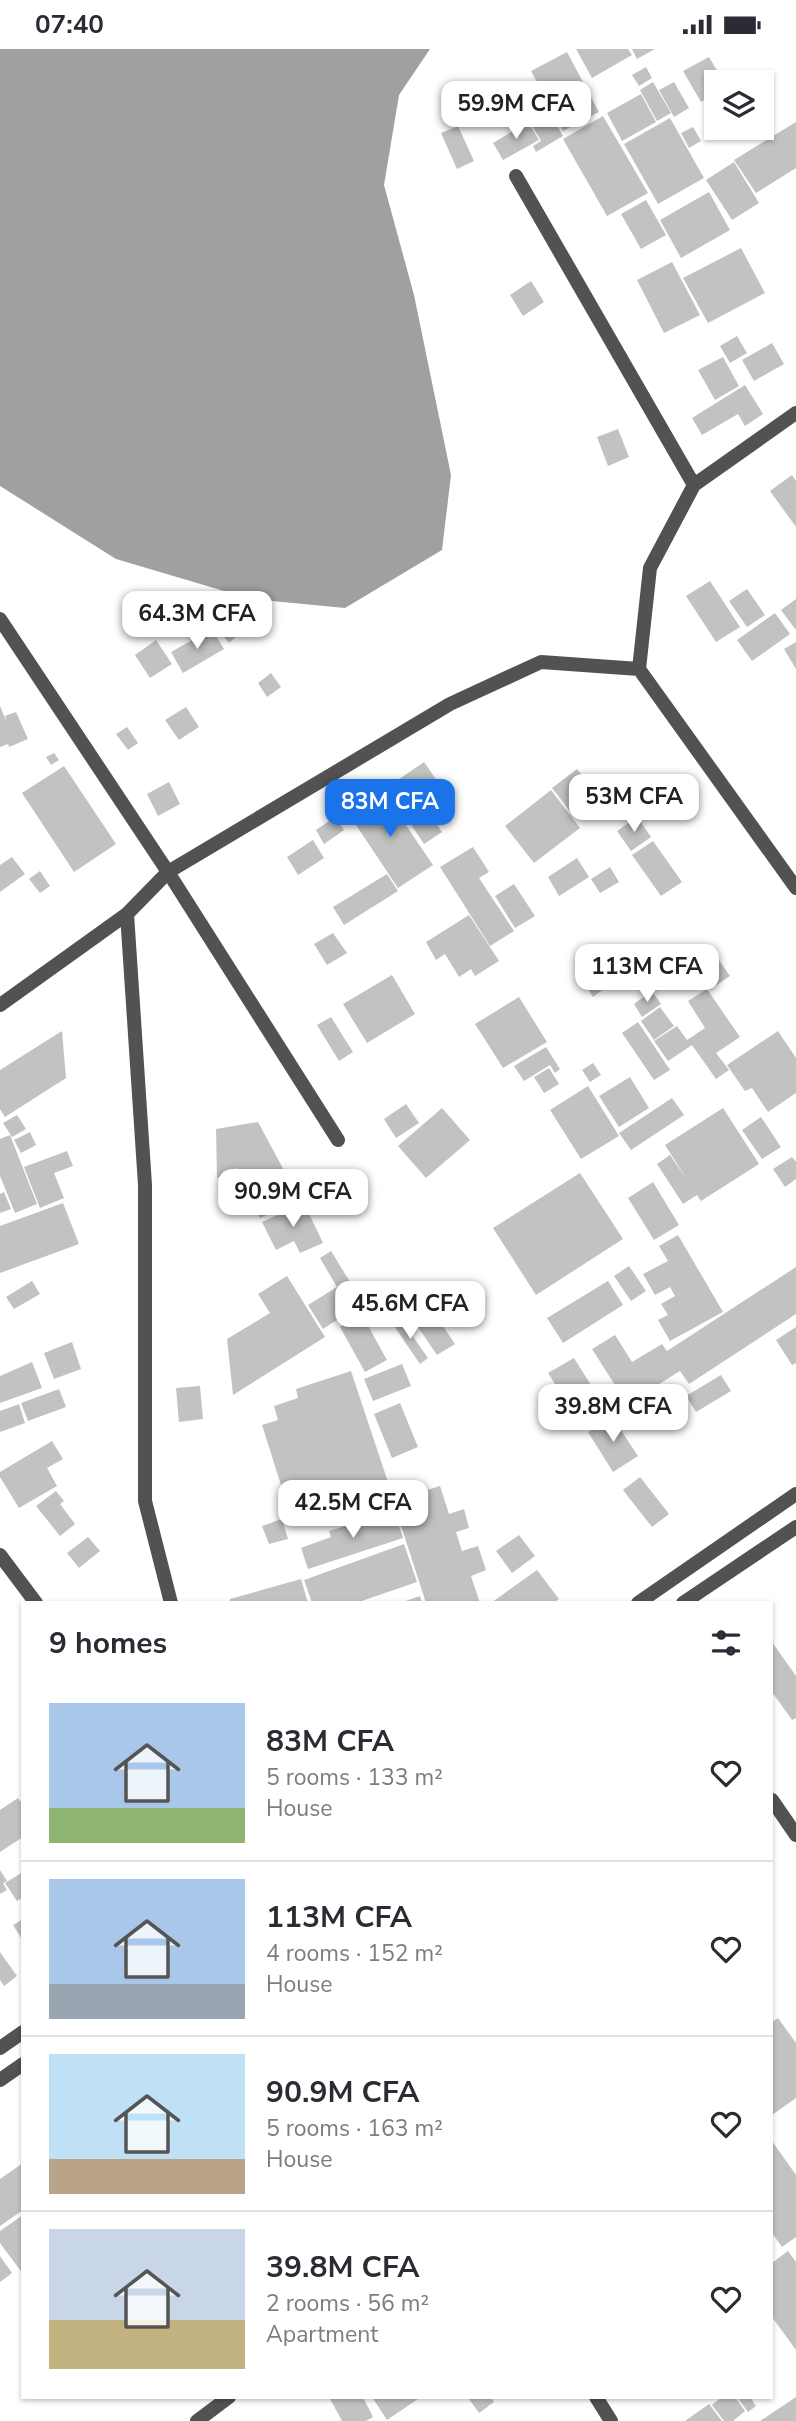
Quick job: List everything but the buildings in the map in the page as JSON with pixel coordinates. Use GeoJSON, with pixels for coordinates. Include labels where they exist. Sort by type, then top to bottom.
{"type":"FeatureCollection","features":[{"type":"Feature","properties":{"kind":"street"},"geometry":{"type":"LineString","coordinates":[[516,176],[694,485]]}},
{"type":"Feature","properties":{"kind":"street"},"geometry":{"type":"LineString","coordinates":[[796,413],[694,485],[650,568],[639,669],[796,888]]}},
{"type":"Feature","properties":{"kind":"street"},"geometry":{"type":"LineString","coordinates":[[0,619],[168,872],[338,1140]]}},
{"type":"Feature","properties":{"kind":"street"},"geometry":{"type":"LineString","coordinates":[[0,1005],[127,914],[168,872],[450,704],[541,662],[639,669]]}},
{"type":"Feature","properties":{"kind":"street"},"geometry":{"type":"LineString","coordinates":[[127,914],[145,1185],[145,1501],[170,1601]]}},
{"type":"Feature","properties":{"kind":"street"},"geometry":{"type":"LineString","coordinates":[[641,1601],[796,1494]]}},
{"type":"Feature","properties":{"kind":"street"},"geometry":{"type":"LineString","coordinates":[[686,1601],[796,1527]]}},
{"type":"Feature","properties":{"kind":"street"},"geometry":{"type":"LineString","coordinates":[[0,1555],[34,1601]]}},
{"type":"Feature","properties":{"kind":"street"},"geometry":{"type":"LineString","coordinates":[[773,1801],[796,1835]]}},
{"type":"Feature","properties":{"kind":"street"},"geometry":{"type":"LineString","coordinates":[[0,2048],[21,2033]]}},
{"type":"Feature","properties":{"kind":"street"},"geometry":{"type":"LineString","coordinates":[[0,2080],[21,2065]]}},
{"type":"Feature","properties":{"kind":"street"},"geometry":{"type":"LineString","coordinates":[[197,2421],[226,2399]]}},
{"type":"Feature","properties":{"kind":"street"},"geometry":{"type":"LineString","coordinates":[[597,2399],[611,2421]]}},
{"type":"Feature","properties":{"kind":"shaded area"},"geometry":{"type":"Polygon","coordinates":[[[0,49],[430,49],[399,95],[384,185],[414,295],[451,475],[442,550],[345,608],[251,599],[116,559],[0,486],[0,49]]]}}]}
